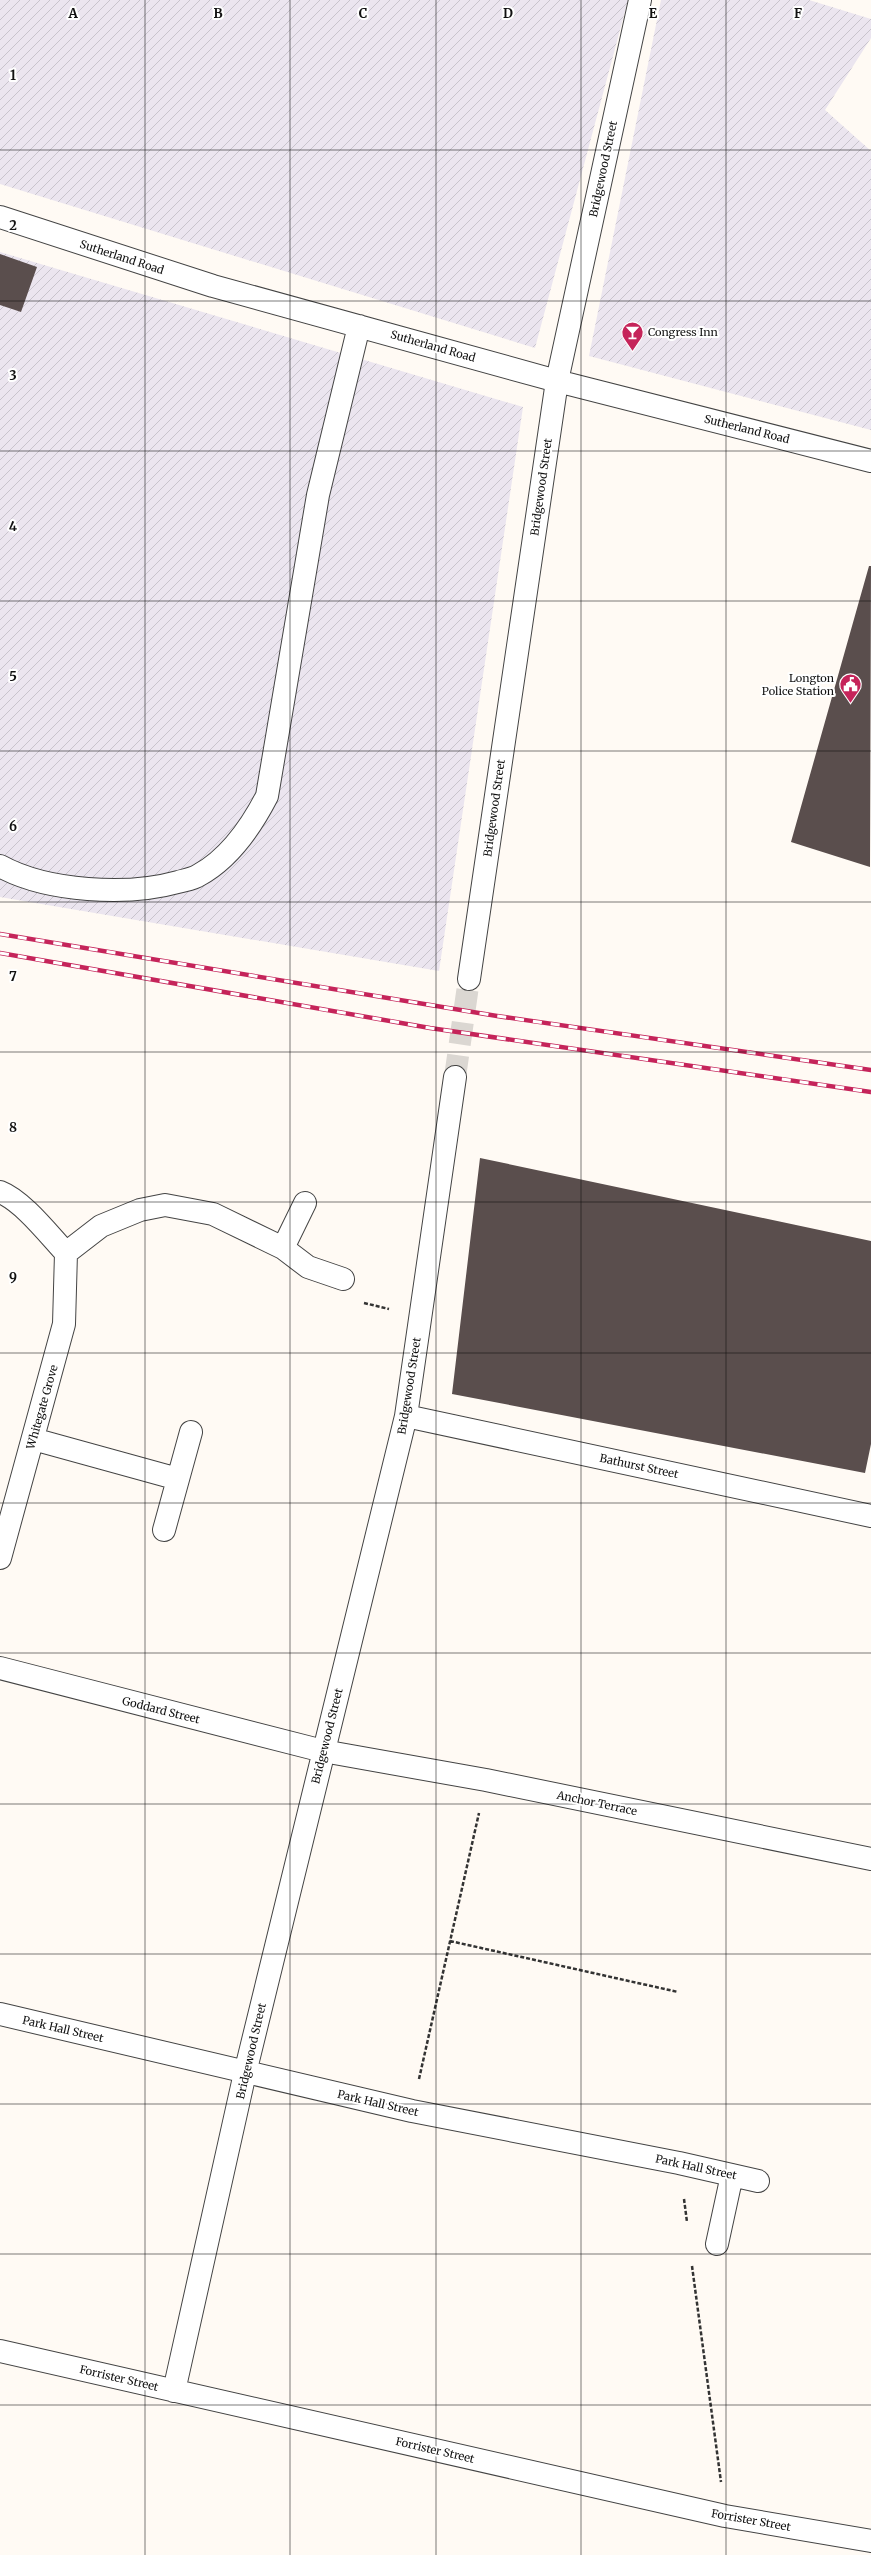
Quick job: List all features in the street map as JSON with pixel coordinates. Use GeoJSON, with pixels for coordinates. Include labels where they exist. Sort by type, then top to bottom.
{"type":"FeatureCollection","features":[{"type":"Feature","properties":{"kind":"street","name":"Bridgewood Street"},"geometry":{"type":"LineString","coordinates":[[469,979],[557,381],[640,0]]}},
{"type":"Feature","properties":{"kind":"street","name":"Sutherland Road"},"geometry":{"type":"LineString","coordinates":[[0,217],[213,286],[557,381],[871,461]]}},
{"type":"Feature","properties":{"kind":"street"},"geometry":{"type":"LineString","coordinates":[[0,866],[37,879],[86,890],[124,891],[164,886],[198,876],[224,857],[253,823],[267,796],[318,495],[359,326]]}},
{"type":"Feature","properties":{"kind":"street","name":"Bridgewood Street"},"geometry":{"type":"LineString","coordinates":[[174,2391],[245,2073],[406,1416],[455,1077]]}},
{"type":"Feature","properties":{"kind":"street"},"geometry":{"type":"LineString","coordinates":[[0,1192],[8,1195],[66,1253],[101,1226],[140,1210],[165,1205],[213,1214],[283,1248],[308,1267],[343,1279]]}},
{"type":"Feature","properties":{"kind":"street"},"geometry":{"type":"LineString","coordinates":[[283,1248],[305,1203]]}},
{"type":"Feature","properties":{"kind":"street","name":"Whitegate Grove"},"geometry":{"type":"LineString","coordinates":[[0,1558],[64,1324],[66,1253]]}},
{"type":"Feature","properties":{"kind":"street","name":"Bathurst Street"},"geometry":{"type":"LineString","coordinates":[[406,1416],[871,1516]]}},
{"type":"Feature","properties":{"kind":"street"},"geometry":{"type":"LineString","coordinates":[[164,1530],[191,1432]]}},
{"type":"Feature","properties":{"kind":"street"},"geometry":{"type":"LineString","coordinates":[[33,1439],[178,1479]]}},
{"type":"Feature","properties":{"kind":"street","name":"Goddard Street"},"geometry":{"type":"LineString","coordinates":[[0,1668],[323,1751]]}},
{"type":"Feature","properties":{"kind":"street","name":"Anchor Terrace"},"geometry":{"type":"LineString","coordinates":[[323,1751],[486,1780],[871,1859]]}},
{"type":"Feature","properties":{"kind":"street","name":"Park Hall Street"},"geometry":{"type":"LineString","coordinates":[[0,2014],[245,2073],[412,2111],[679,2163],[758,2181]]}},
{"type":"Feature","properties":{"kind":"street"},"geometry":{"type":"LineString","coordinates":[[717,2244],[732,2175]]}},
{"type":"Feature","properties":{"kind":"street","name":"Forrister Street"},"geometry":{"type":"LineString","coordinates":[[0,2351],[725,2516],[871,2541]]}},
{"type":"Feature","properties":{"kind":"path"},"geometry":{"type":"LineString","coordinates":[[343,1279],[340,1297],[420,1316]]}},
{"type":"Feature","properties":{"kind":"path"},"geometry":{"type":"LineString","coordinates":[[412,2111],[486,1780]]}},
{"type":"Feature","properties":{"kind":"path"},"geometry":{"type":"LineString","coordinates":[[450,1940],[678,1992]]}},
{"type":"Feature","properties":{"kind":"path"},"geometry":{"type":"LineString","coordinates":[[679,2163],[687,2226]]}},
{"type":"Feature","properties":{"kind":"path"},"geometry":{"type":"LineString","coordinates":[[692,2265],[725,2516]]}},
{"type":"Feature","properties":{"kind":"shaded area"},"geometry":{"type":"Polygon","coordinates":[[[0,0],[628,0],[535,348],[0,184],[0,0]]]}},
{"type":"Feature","properties":{"kind":"shaded area"},"geometry":{"type":"Polygon","coordinates":[[[661,0],[809,0],[871,19],[871,38],[825,110],[871,151],[871,430],[589,356],[661,0]]]}},
{"type":"Feature","properties":{"kind":"shaded area"},"geometry":{"type":"Polygon","coordinates":[[[0,252],[523,407],[439,971],[0,897],[0,252]]]}},
{"type":"Feature","properties":{"kind":"building"},"geometry":{"type":"Polygon","coordinates":[[[0,254],[37,267],[21,312],[0,305],[0,254]]]}},
{"type":"Feature","properties":{"kind":"building","name":"Longton Police Station"},"geometry":{"type":"Polygon","coordinates":[[[869,566],[871,566],[870,867],[791,842],[869,566]]]}},
{"type":"Feature","properties":{"kind":"building"},"geometry":{"type":"Polygon","coordinates":[[[480,1158],[871,1241],[871,1444],[865,1473],[452,1394],[480,1158]]]}},
{"type":"Feature","properties":{"kind":"tunnel"},"geometry":{"type":"LineString","coordinates":[[455,1077],[469,979]]}},
{"type":"Feature","properties":{"kind":"railway"},"geometry":{"type":"LineString","coordinates":[[0,934],[497,1016],[871,1070]]}},
{"type":"Feature","properties":{"kind":"railway"},"geometry":{"type":"LineString","coordinates":[[0,953],[430,1028],[871,1092]]}},
{"type":"Feature","properties":{"kind":"place","name":"Congress Inn"},"geometry":{"type":"Point","coordinates":[633,352]}},
{"type":"Feature","properties":{"kind":"place","name":"Longton Police Station"},"geometry":{"type":"Point","coordinates":[850,704]}}]}
